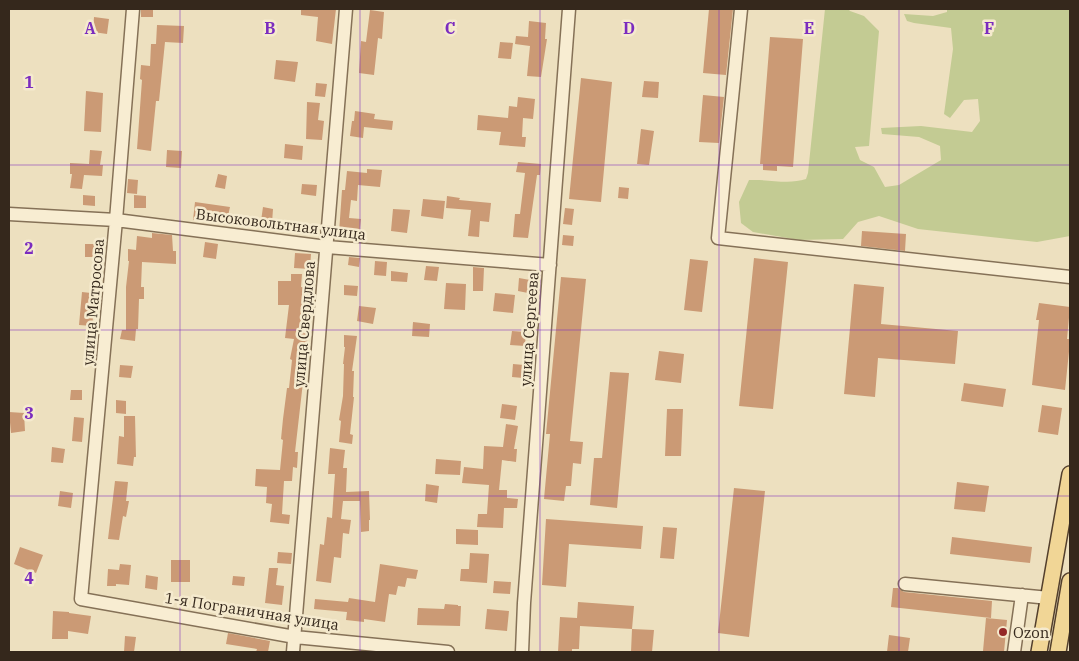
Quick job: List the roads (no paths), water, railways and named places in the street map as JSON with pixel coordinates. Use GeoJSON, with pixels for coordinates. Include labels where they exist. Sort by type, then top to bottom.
{"type":"FeatureCollection","features":[{"type":"Feature","properties":{"kind":"main road"},"geometry":{"type":"LineString","coordinates":[[1039,652],[1070,474]]}},
{"type":"Feature","properties":{"kind":"main road"},"geometry":{"type":"LineString","coordinates":[[1058,652],[1070,581]]}},
{"type":"Feature","properties":{"kind":"street","name":"улица Матросова"},"geometry":{"type":"LineString","coordinates":[[81,599],[116,220],[133,9]]}},
{"type":"Feature","properties":{"kind":"street","name":"улица Свердлова"},"geometry":{"type":"LineString","coordinates":[[294,644],[346,9]]}},
{"type":"Feature","properties":{"kind":"street","name":"улица Сергеева"},"geometry":{"type":"LineString","coordinates":[[522,652],[524,603],[569,9]]}},
{"type":"Feature","properties":{"kind":"street"},"geometry":{"type":"LineString","coordinates":[[741,9],[718,238],[1070,277]]}},
{"type":"Feature","properties":{"kind":"street","name":"Высоковольтная улица"},"geometry":{"type":"LineString","coordinates":[[9,214],[116,220],[327,247],[550,265]]}},
{"type":"Feature","properties":{"kind":"street"},"geometry":{"type":"LineString","coordinates":[[905,584],[1048,598]]}},
{"type":"Feature","properties":{"kind":"street"},"geometry":{"type":"LineString","coordinates":[[1014,652],[1022,596]]}},
{"type":"Feature","properties":{"kind":"street","name":"1-я Пограничная улица"},"geometry":{"type":"LineString","coordinates":[[81,599],[294,644],[448,652]]}},
{"type":"Feature","properties":{"kind":"place","name":"Ozon"},"geometry":{"type":"Point","coordinates":[1003,632]}}]}
